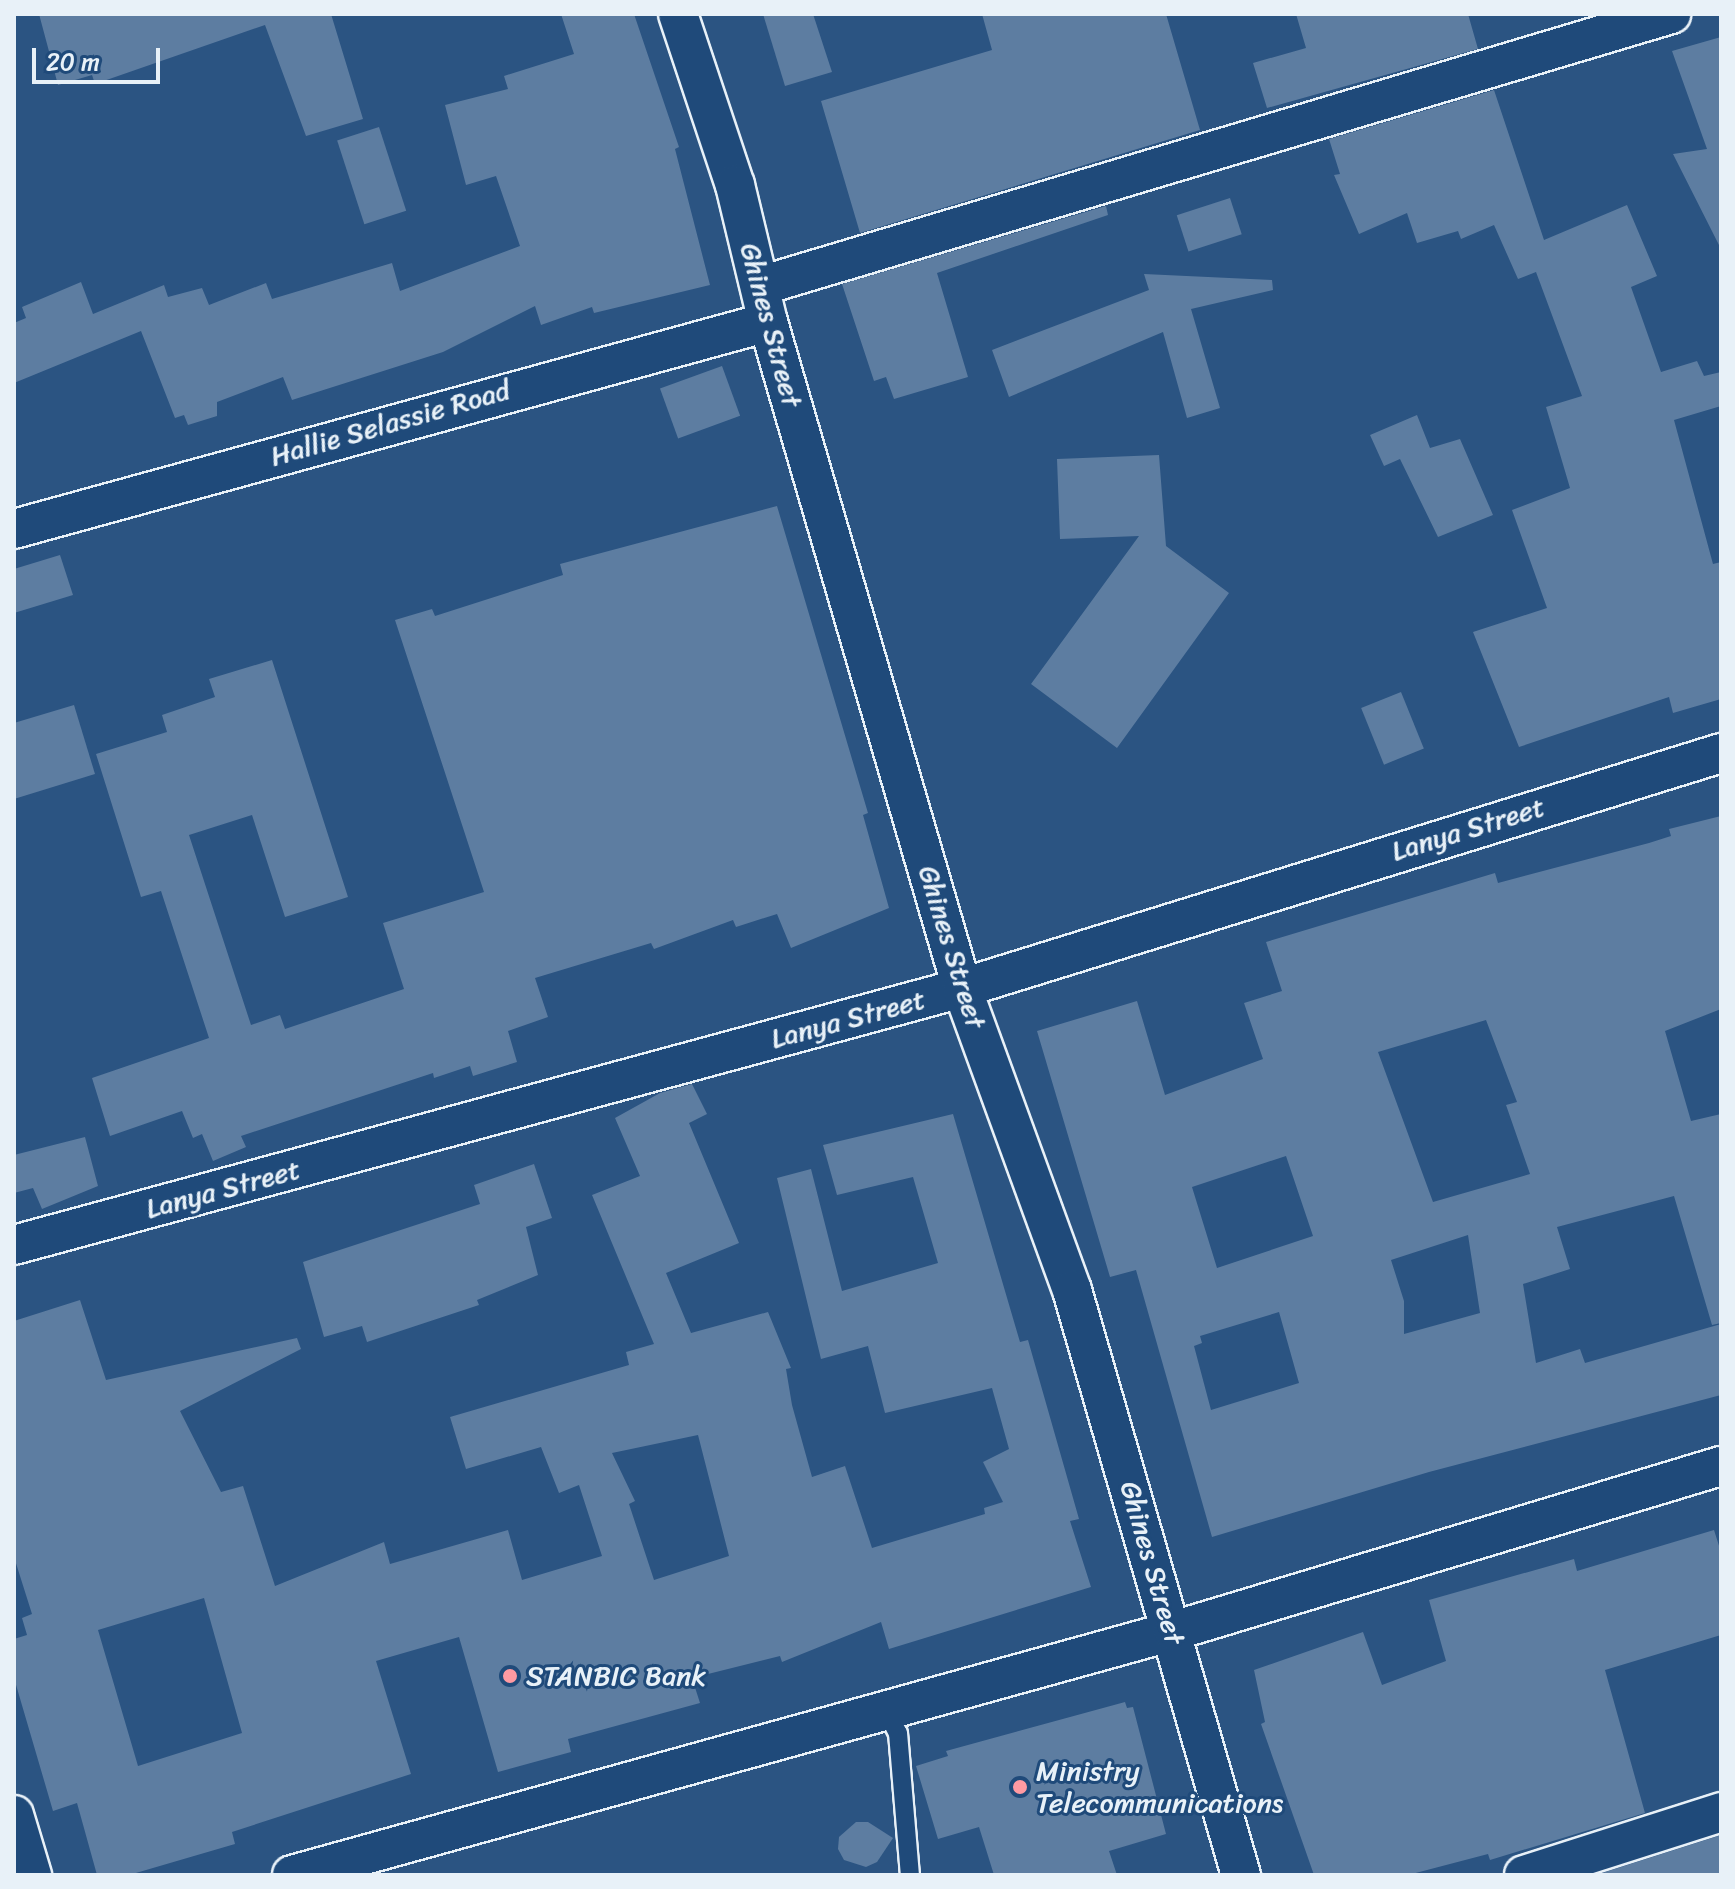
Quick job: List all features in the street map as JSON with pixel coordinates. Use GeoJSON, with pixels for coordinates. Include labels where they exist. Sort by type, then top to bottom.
{"type":"FeatureCollection","features":[{"type":"Feature","properties":{"kind":"street","name":"Ghines Street"},"geometry":{"type":"LineString","coordinates":[[678,14],[735,185],[764,304],[962,988],[1072,1290],[1241,1875]]}},
{"type":"Feature","properties":{"kind":"street","name":"Hallie Selassie Road"},"geometry":{"type":"LineString","coordinates":[[14,529],[764,304],[1671,14]]}},
{"type":"Feature","properties":{"kind":"street","name":"Lanya Street"},"geometry":{"type":"LineString","coordinates":[[14,1245],[962,988],[1721,753]]}},
{"type":"Feature","properties":{"kind":"street"},"geometry":{"type":"LineString","coordinates":[[292,1875],[884,1706],[1173,1631],[1721,1466]]}},
{"type":"Feature","properties":{"kind":"street"},"geometry":{"type":"LineString","coordinates":[[1524,1875],[1721,1812]]}},
{"type":"Feature","properties":{"kind":"street"},"geometry":{"type":"LineString","coordinates":[[14,1815],[32,1875]]}},
{"type":"Feature","properties":{"kind":"lane"},"geometry":{"type":"LineString","coordinates":[[884,1706],[898,1733],[910,1875]]}},
{"type":"Feature","properties":{"kind":"building"},"geometry":{"type":"Polygon","coordinates":[[[39,14],[331,14],[363,119],[306,136],[265,25],[95,84],[92,75],[58,85],[39,14]]]}},
{"type":"Feature","properties":{"kind":"building"},"geometry":{"type":"Polygon","coordinates":[[[561,14],[634,14],[679,147],[675,149],[710,285],[594,313],[592,307],[541,325],[535,306],[443,352],[292,400],[283,377],[217,402],[217,416],[188,425],[184,415],[175,418],[141,331],[14,383],[14,323],[26,318],[22,307],[81,282],[93,314],[164,285],[168,297],[202,288],[209,305],[266,283],[272,299],[392,263],[400,291],[520,246],[496,176],[466,185],[445,105],[508,89],[504,76],[574,54],[561,14]]]}},
{"type":"Feature","properties":{"kind":"building"},"geometry":{"type":"Polygon","coordinates":[[[763,14],[813,14],[832,72],[785,86],[763,14]]]}},
{"type":"Feature","properties":{"kind":"building"},"geometry":{"type":"Polygon","coordinates":[[[982,14],[1166,14],[1200,130],[860,233],[821,101],[992,50],[982,14]]]}},
{"type":"Feature","properties":{"kind":"building"},"geometry":{"type":"Polygon","coordinates":[[[1296,14],[1468,14],[1478,49],[1267,108],[1253,63],[1306,48],[1296,14]]]}},
{"type":"Feature","properties":{"kind":"building"},"geometry":{"type":"Polygon","coordinates":[[[1721,37],[1721,249],[1673,154],[1707,149],[1672,51],[1721,37]]]}},
{"type":"Feature","properties":{"kind":"building"},"geometry":{"type":"Polygon","coordinates":[[[1494,90],[1544,240],[1627,205],[1657,276],[1631,287],[1661,372],[1697,361],[1704,376],[1721,372],[1721,406],[1674,420],[1713,564],[1721,562],[1721,699],[1673,713],[1669,697],[1519,747],[1473,632],[1547,608],[1512,510],[1570,488],[1546,407],[1582,396],[1536,272],[1518,279],[1494,225],[1461,239],[1458,231],[1417,243],[1407,213],[1359,234],[1334,175],[1340,174],[1329,139],[1494,90]]]}},
{"type":"Feature","properties":{"kind":"building"},"geometry":{"type":"Polygon","coordinates":[[[379,127],[406,211],[364,224],[337,141],[379,127]]]}},
{"type":"Feature","properties":{"kind":"building"},"geometry":{"type":"Polygon","coordinates":[[[1230,198],[1242,234],[1188,251],[1177,215],[1230,198]]]}},
{"type":"Feature","properties":{"kind":"building"},"geometry":{"type":"Polygon","coordinates":[[[1106,206],[1108,215],[937,273],[968,377],[894,399],[886,377],[874,381],[842,284],[1106,206]]]}},
{"type":"Feature","properties":{"kind":"building"},"geometry":{"type":"Polygon","coordinates":[[[1144,274],[1272,280],[1273,290],[1191,309],[1220,408],[1187,418],[1163,332],[1009,397],[992,350],[1149,290],[1144,274]]]}},
{"type":"Feature","properties":{"kind":"building"},"geometry":{"type":"Polygon","coordinates":[[[722,366],[740,416],[678,438],[660,389],[722,366]]]}},
{"type":"Feature","properties":{"kind":"building"},"geometry":{"type":"Polygon","coordinates":[[[1417,415],[1430,448],[1460,439],[1493,515],[1438,537],[1400,459],[1384,466],[1370,435],[1417,415]]]}},
{"type":"Feature","properties":{"kind":"building"},"geometry":{"type":"Polygon","coordinates":[[[1159,455],[1166,546],[1229,593],[1117,748],[1031,684],[1139,536],[1060,539],[1057,459],[1159,455]]]}},
{"type":"Feature","properties":{"kind":"building"},"geometry":{"type":"Polygon","coordinates":[[[777,506],[868,813],[863,815],[889,908],[791,948],[777,914],[736,927],[733,920],[654,949],[651,943],[535,978],[548,1017],[508,1031],[517,1062],[473,1076],[470,1066],[434,1078],[433,1073],[241,1136],[246,1147],[213,1161],[202,1134],[193,1138],[182,1111],[110,1136],[92,1078],[209,1038],[161,891],[141,897],[96,754],[167,732],[162,715],[215,697],[209,679],[272,660],[348,897],[285,917],[252,815],[189,835],[251,1025],[280,1015],[285,1029],[404,989],[383,923],[484,892],[395,620],[432,609],[435,616],[563,575],[560,564],[777,506]]]}},
{"type":"Feature","properties":{"kind":"building"},"geometry":{"type":"Polygon","coordinates":[[[60,555],[73,595],[14,613],[14,569],[60,555]]]}},
{"type":"Feature","properties":{"kind":"building"},"geometry":{"type":"Polygon","coordinates":[[[1401,692],[1424,749],[1384,765],[1361,708],[1401,692]]]}},
{"type":"Feature","properties":{"kind":"building"},"geometry":{"type":"Polygon","coordinates":[[[74,705],[95,774],[14,799],[14,723],[74,705]]]}},
{"type":"Feature","properties":{"kind":"building"},"geometry":{"type":"Polygon","coordinates":[[[1721,816],[1721,1009],[1665,1031],[1691,1121],[1721,1114],[1721,1323],[1712,1325],[1674,1196],[1557,1227],[1570,1269],[1523,1284],[1536,1363],[1580,1349],[1585,1363],[1721,1324],[1721,1395],[1429,1472],[1212,1537],[1136,1270],[1110,1277],[1037,1031],[1137,1001],[1165,1095],[1263,1059],[1244,1003],[1282,991],[1266,942],[1495,873],[1498,883],[1649,843],[1671,836],[1669,829],[1721,816]],[[1486,1020],[1378,1052],[1433,1202],[1530,1174],[1506,1105],[1517,1102],[1486,1020]],[[1286,1156],[1192,1187],[1217,1268],[1313,1236],[1286,1156]],[[1468,1235],[1391,1260],[1404,1301],[1404,1334],[1480,1313],[1468,1235]],[[1279,1312],[1200,1336],[1202,1343],[1194,1346],[1211,1410],[1299,1383],[1279,1312]]]}},
{"type":"Feature","properties":{"kind":"building"},"geometry":{"type":"Polygon","coordinates":[[[692,1084],[707,1114],[689,1123],[739,1243],[666,1273],[691,1333],[768,1312],[791,1368],[786,1369],[792,1405],[812,1477],[845,1466],[872,1548],[985,1514],[984,1508],[1003,1502],[983,1462],[1009,1449],[992,1388],[885,1413],[868,1346],[821,1359],[777,1178],[811,1169],[842,1291],[938,1263],[913,1177],[837,1195],[823,1145],[953,1114],[1020,1342],[1028,1340],[1079,1519],[1070,1521],[1091,1587],[889,1649],[881,1622],[782,1662],[780,1656],[692,1678],[700,1703],[568,1739],[571,1752],[498,1772],[459,1637],[376,1661],[411,1774],[232,1832],[235,1844],[129,1875],[97,1875],[77,1803],[53,1811],[14,1678],[14,1639],[27,1635],[22,1618],[32,1614],[14,1557],[14,1321],[80,1300],[106,1380],[297,1338],[301,1349],[180,1411],[221,1492],[243,1486],[275,1586],[384,1542],[390,1564],[508,1530],[522,1580],[602,1556],[579,1485],[559,1493],[541,1447],[466,1469],[450,1417],[629,1365],[626,1352],[654,1344],[592,1195],[640,1176],[615,1118],[660,1093],[692,1084]],[[698,1435],[612,1453],[635,1501],[629,1504],[654,1580],[729,1556],[698,1435]],[[204,1598],[98,1630],[138,1766],[242,1733],[204,1598]]]}},
{"type":"Feature","properties":{"kind":"building"},"geometry":{"type":"Polygon","coordinates":[[[85,1137],[98,1186],[42,1209],[33,1188],[14,1193],[14,1155],[85,1137]]]}},
{"type":"Feature","properties":{"kind":"building"},"geometry":{"type":"Polygon","coordinates":[[[534,1164],[552,1218],[526,1227],[538,1275],[477,1300],[479,1305],[367,1342],[362,1326],[324,1337],[303,1262],[480,1204],[474,1185],[534,1164]]]}},
{"type":"Feature","properties":{"kind":"building"},"geometry":{"type":"Polygon","coordinates":[[[1714,1530],[1721,1552],[1721,1635],[1605,1670],[1645,1813],[1490,1860],[1488,1854],[1408,1875],[1314,1875],[1261,1724],[1265,1722],[1254,1670],[1363,1632],[1382,1685],[1446,1661],[1429,1600],[1574,1559],[1577,1571],[1714,1530]]]}},
{"type":"Feature","properties":{"kind":"building"},"geometry":{"type":"Polygon","coordinates":[[[1125,1702],[1127,1708],[1133,1707],[1166,1834],[1109,1851],[1117,1875],[994,1875],[979,1827],[938,1839],[916,1766],[948,1756],[946,1751],[1125,1702]]]}},
{"type":"Feature","properties":{"kind":"building"},"geometry":{"type":"Polygon","coordinates":[[[856,1822],[868,1822],[893,1838],[877,1862],[866,1867],[844,1860],[838,1849],[839,1837],[856,1822]]]}},
{"type":"Feature","properties":{"kind":"building"},"geometry":{"type":"Polygon","coordinates":[[[1721,1835],[1721,1875],[1596,1875],[1715,1837],[1721,1835]]]}},
{"type":"Feature","properties":{"kind":"place","name":"STANBIC Bank"},"geometry":{"type":"Point","coordinates":[510,1676]}},
{"type":"Feature","properties":{"kind":"place","name":"Ministry Telecommunications"},"geometry":{"type":"Point","coordinates":[1020,1787]}}]}
